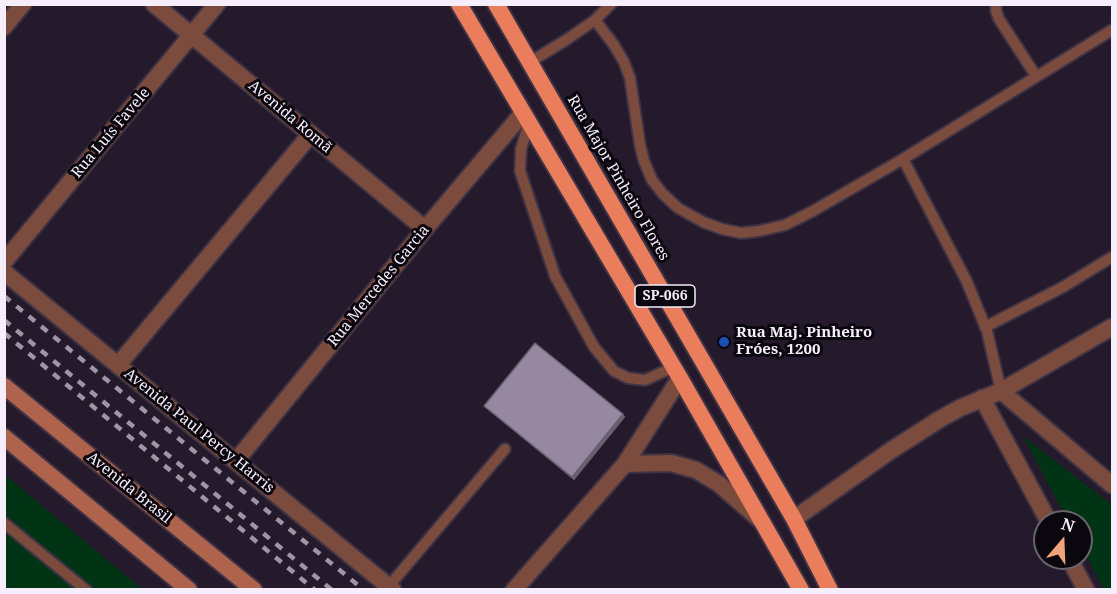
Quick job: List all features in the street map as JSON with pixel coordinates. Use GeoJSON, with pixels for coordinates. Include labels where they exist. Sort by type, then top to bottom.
{"type":"FeatureCollection","features":[{"type":"Feature","properties":{"kind":"highway","name":"SP-066"},"geometry":{"type":"LineString","coordinates":[[459,4],[677,373],[801,590]]}},
{"type":"Feature","properties":{"kind":"highway","name":"Rua Major Pinheiro Flores"},"geometry":{"type":"LineString","coordinates":[[496,4],[794,519],[830,590]]}},
{"type":"Feature","properties":{"kind":"main road","name":"Avenida Brasil"},"geometry":{"type":"LineString","coordinates":[[4,386],[254,590]]}},
{"type":"Feature","properties":{"kind":"main road"},"geometry":{"type":"LineString","coordinates":[[4,437],[189,590]]}},
{"type":"Feature","properties":{"kind":"street"},"geometry":{"type":"LineString","coordinates":[[4,27],[23,4]]}},
{"type":"Feature","properties":{"kind":"street","name":"Avenida Romã"},"geometry":{"type":"LineString","coordinates":[[154,4],[426,229]]}},
{"type":"Feature","properties":{"kind":"street","name":"Rua Luís Favele"},"geometry":{"type":"LineString","coordinates":[[4,262],[217,4]]}},
{"type":"Feature","properties":{"kind":"street","name":"Rua Mercedes Garcia"},"geometry":{"type":"LineString","coordinates":[[236,461],[426,229],[526,118]]}},
{"type":"Feature","properties":{"kind":"street"},"geometry":{"type":"LineString","coordinates":[[118,365],[311,134]]}},
{"type":"Feature","properties":{"kind":"street","name":"Avenida Paul Percy Harris"},"geometry":{"type":"LineString","coordinates":[[4,272],[391,588]]}},
{"type":"Feature","properties":{"kind":"street"},"geometry":{"type":"LineString","coordinates":[[794,519],[890,451],[940,419],[1000,391],[1113,327]]}},
{"type":"Feature","properties":{"kind":"street"},"geometry":{"type":"LineString","coordinates":[[514,590],[625,464],[677,373]]}},
{"type":"Feature","properties":{"kind":"street"},"geometry":{"type":"LineString","coordinates":[[1000,391],[1113,485]]}},
{"type":"Feature","properties":{"kind":"street"},"geometry":{"type":"LineString","coordinates":[[982,398],[1043,510]]}},
{"type":"Feature","properties":{"kind":"street"},"geometry":{"type":"LineString","coordinates":[[625,464],[671,463],[696,470],[719,484],[762,522]]}},
{"type":"Feature","properties":{"kind":"street"},"geometry":{"type":"LineString","coordinates":[[1075,570],[1086,590]]}},
{"type":"Feature","properties":{"kind":"lane"},"geometry":{"type":"LineString","coordinates":[[530,62],[595,20],[611,4]]}},
{"type":"Feature","properties":{"kind":"lane"},"geometry":{"type":"LineString","coordinates":[[996,4],[999,19],[1036,76]]}},
{"type":"Feature","properties":{"kind":"lane"},"geometry":{"type":"LineString","coordinates":[[595,20],[614,45],[627,70],[633,91],[640,145],[652,180],[678,208],[703,222],[741,233],[785,225],[813,211],[903,159],[1113,30]]}},
{"type":"Feature","properties":{"kind":"lane"},"geometry":{"type":"LineString","coordinates":[[526,118],[520,171],[555,276],[594,347],[614,371],[628,378],[645,380],[677,373]]}},
{"type":"Feature","properties":{"kind":"lane"},"geometry":{"type":"LineString","coordinates":[[903,159],[967,282],[985,327],[1000,391]]}},
{"type":"Feature","properties":{"kind":"lane"},"geometry":{"type":"LineString","coordinates":[[985,327],[1064,287],[1113,257]]}},
{"type":"Feature","properties":{"kind":"lane"},"geometry":{"type":"LineString","coordinates":[[391,588],[505,449]]}},
{"type":"Feature","properties":{"kind":"lane"},"geometry":{"type":"LineString","coordinates":[[4,522],[86,590]]}},
{"type":"Feature","properties":{"kind":"green space"},"geometry":{"type":"Polygon","coordinates":[[[1023,436],[1112,505],[1112,585],[1109,589],[1104,589],[1093,568],[1093,510],[1062,510],[1023,436]]]}},
{"type":"Feature","properties":{"kind":"green space"},"geometry":{"type":"Polygon","coordinates":[[[5,475],[142,589],[5,589],[5,475]]]}},
{"type":"Feature","properties":{"kind":"building"},"geometry":{"type":"Polygon","coordinates":[[[535,343],[623,414],[572,477],[484,406],[535,343]]]}},
{"type":"Feature","properties":{"kind":"railway"},"geometry":{"type":"LineString","coordinates":[[4,296],[364,590]]}},
{"type":"Feature","properties":{"kind":"railway"},"geometry":{"type":"LineString","coordinates":[[4,320],[332,590]]}},
{"type":"Feature","properties":{"kind":"railway"},"geometry":{"type":"LineString","coordinates":[[4,333],[315,590]]}},
{"type":"Feature","properties":{"kind":"place","name":"Rua Maj. Pinheiro Fróes, 1200"},"geometry":{"type":"Point","coordinates":[724,342]}}]}
